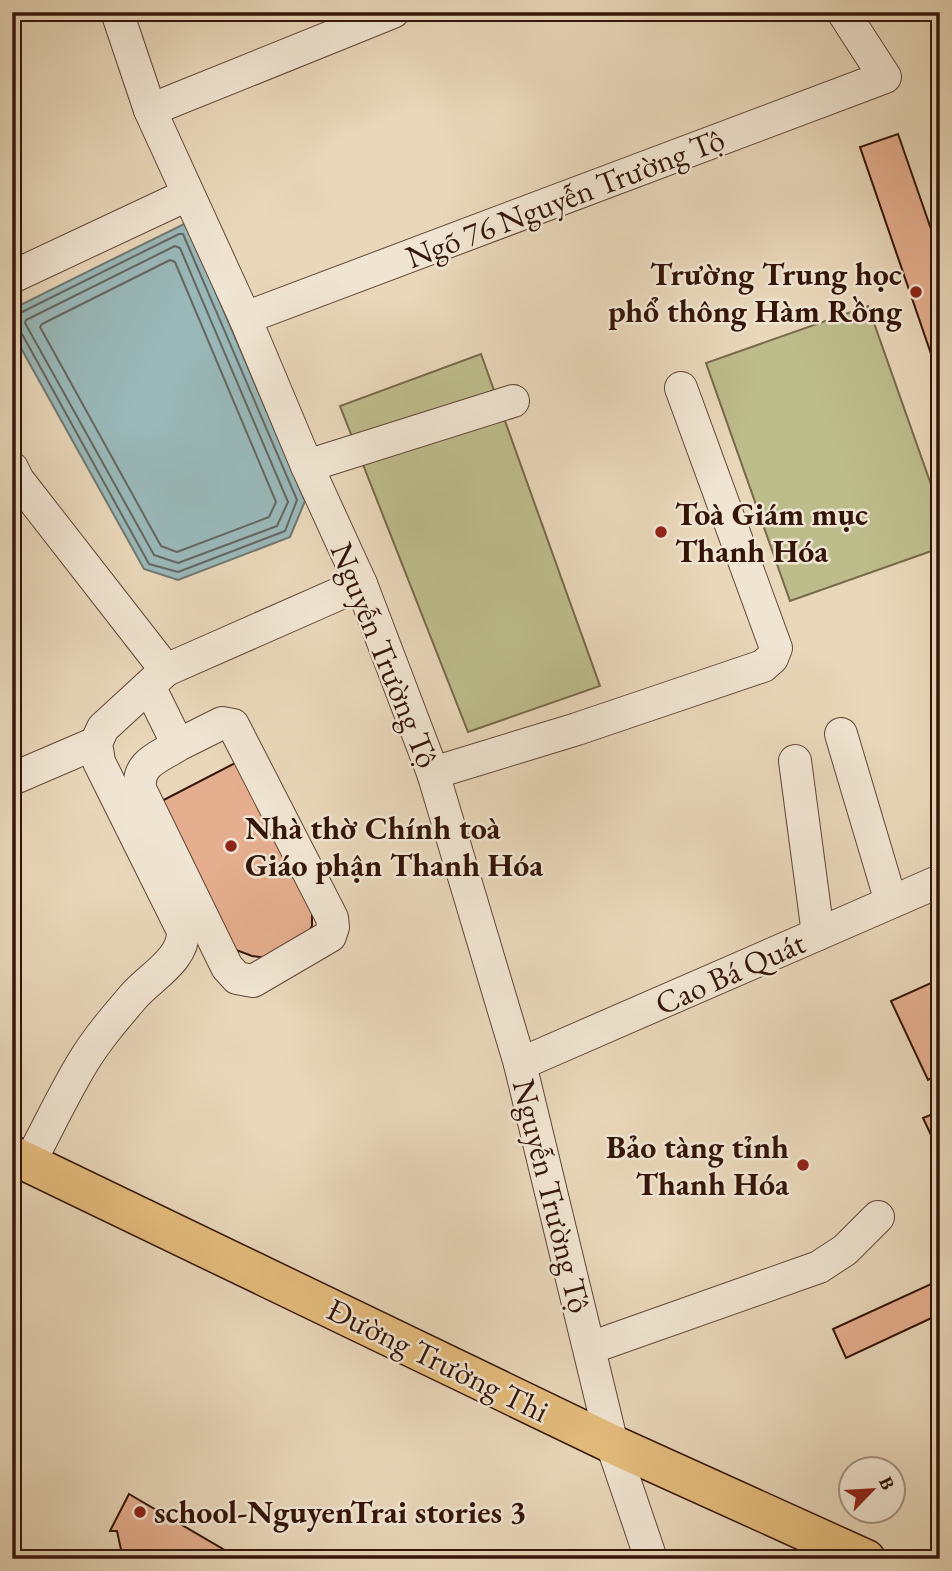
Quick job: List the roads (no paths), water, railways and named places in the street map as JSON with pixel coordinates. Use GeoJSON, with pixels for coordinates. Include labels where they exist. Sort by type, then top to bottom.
{"type":"FeatureCollection","features":[{"type":"Feature","properties":{"kind":"main road","name":"Đường Trường Thi"},"geometry":{"type":"LineString","coordinates":[[21,1159],[612,1444],[866,1559]]}},
{"type":"Feature","properties":{"kind":"street","name":"Nguyễn Trường Tộ"},"geometry":{"type":"LineString","coordinates":[[117,12],[150,110],[245,318],[307,466],[361,584],[433,773],[520,1064],[612,1444],[651,1559]]}},
{"type":"Feature","properties":{"kind":"street"},"geometry":{"type":"LineString","coordinates":[[150,110],[393,12]]}},
{"type":"Feature","properties":{"kind":"street","name":"Ngõ 76 Nguyễn Trường Tộ"},"geometry":{"type":"LineString","coordinates":[[245,318],[885,78],[844,12]]}},
{"type":"Feature","properties":{"kind":"street"},"geometry":{"type":"LineString","coordinates":[[12,277],[187,195]]}},
{"type":"Feature","properties":{"kind":"street"},"geometry":{"type":"LineString","coordinates":[[433,773],[578,729],[736,676],[763,666],[772,658],[776,648],[681,388]]}},
{"type":"Feature","properties":{"kind":"street"},"geometry":{"type":"LineString","coordinates":[[307,466],[513,401]]}},
{"type":"Feature","properties":{"kind":"street"},"geometry":{"type":"LineString","coordinates":[[14,477],[157,678],[178,746]]}},
{"type":"Feature","properties":{"kind":"street"},"geometry":{"type":"LineString","coordinates":[[21,1159],[106,1029],[135,994],[176,955],[183,944],[183,931],[99,762],[96,743],[103,728],[157,678],[361,584]]}},
{"type":"Feature","properties":{"kind":"street"},"geometry":{"type":"LineString","coordinates":[[222,723],[233,725],[332,919],[330,936],[253,981],[237,978],[227,967],[140,789],[139,777],[144,768],[178,746],[222,723]]}},
{"type":"Feature","properties":{"kind":"street"},"geometry":{"type":"LineString","coordinates":[[841,734],[891,902]]}},
{"type":"Feature","properties":{"kind":"street"},"geometry":{"type":"LineString","coordinates":[[12,779],[96,743]]}},
{"type":"Feature","properties":{"kind":"street"},"geometry":{"type":"LineString","coordinates":[[795,761],[818,934]]}},
{"type":"Feature","properties":{"kind":"street","name":"Cao Bá Quát"},"geometry":{"type":"LineString","coordinates":[[520,1064],[940,881]]}},
{"type":"Feature","properties":{"kind":"street"},"geometry":{"type":"LineString","coordinates":[[590,1348],[819,1267],[845,1251],[878,1217]]}},
{"type":"Feature","properties":{"kind":"water"},"geometry":{"type":"Polygon","coordinates":[[[186,223],[305,501],[290,537],[178,580],[144,569],[12,332],[12,309],[186,223]]]}},
{"type":"Feature","properties":{"kind":"place","name":"Trường Trung học phổ thông Hàm Rồng"},"geometry":{"type":"Point","coordinates":[916,292]}},
{"type":"Feature","properties":{"kind":"place","name":"Toà Giám mục Thanh Hóa"},"geometry":{"type":"Point","coordinates":[661,532]}},
{"type":"Feature","properties":{"kind":"place","name":"Nhà thờ Chính toà Giáo phận Thanh Hóa"},"geometry":{"type":"Point","coordinates":[231,846]}},
{"type":"Feature","properties":{"kind":"place","name":"Bảo tàng tỉnh Thanh Hóa"},"geometry":{"type":"Point","coordinates":[803,1165]}},
{"type":"Feature","properties":{"kind":"place","name":"school-NguyenTrai stories 3"},"geometry":{"type":"Point","coordinates":[140,1512]}}]}
